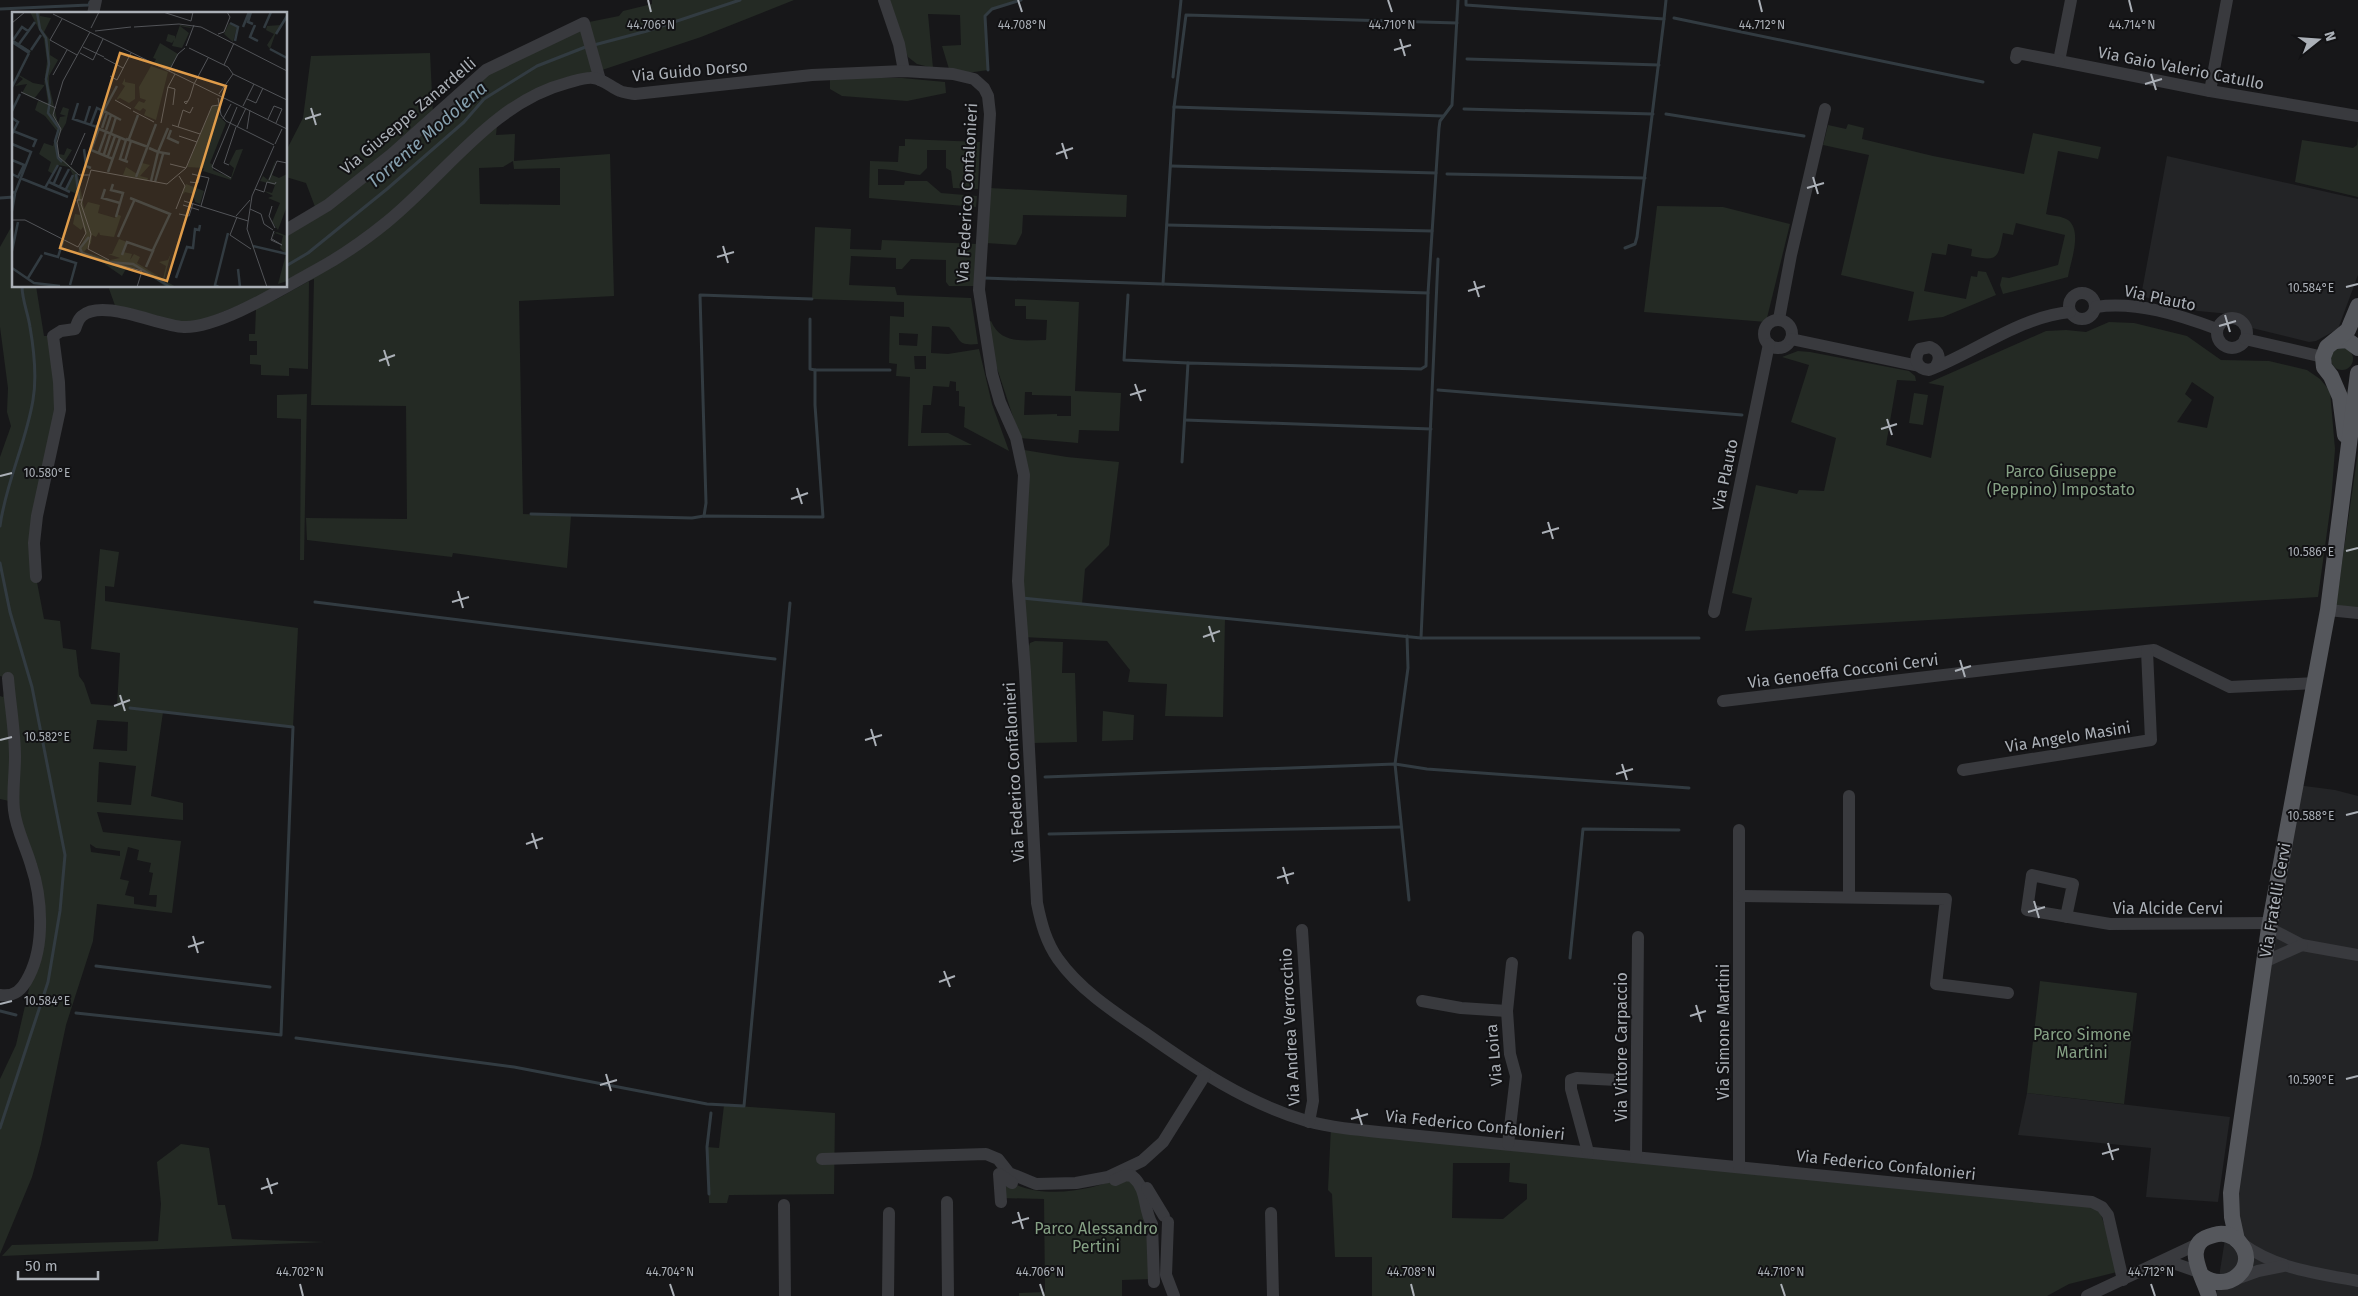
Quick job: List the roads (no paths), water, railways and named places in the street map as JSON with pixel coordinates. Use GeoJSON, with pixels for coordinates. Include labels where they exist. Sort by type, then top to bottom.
{"type":"FeatureCollection","features":[{"type":"Feature","properties":{"kind":"main road"},"geometry":{"type":"LineString","coordinates":[[2323,357],[2327,347],[2348,330],[2358,306]]}},
{"type":"Feature","properties":{"kind":"main road"},"geometry":{"type":"LineString","coordinates":[[2336,341],[2346,340],[2358,348]]}},
{"type":"Feature","properties":{"kind":"main road","name":"Via Fratelli Cervi"},"geometry":{"type":"LineString","coordinates":[[2323,357],[2324,367],[2331,376],[2340,397],[2348,459]]}},
{"type":"Feature","properties":{"kind":"main road","name":"Via Fratelli Cervi"},"geometry":{"type":"LineString","coordinates":[[2331,376],[2342,379],[2358,372]]}},
{"type":"Feature","properties":{"kind":"main road","name":"Via Fratelli Cervi"},"geometry":{"type":"LineString","coordinates":[[2231,1286],[2245,1266],[2244,1250],[2239,1242],[2232,1217],[2231,1193],[2264,962],[2328,610],[2358,372]]}},
{"type":"Feature","properties":{"kind":"main road","name":"Via Fratelli Cervi"},"geometry":{"type":"LineString","coordinates":[[2209,1296],[2195,1256],[2231,1193]]}},
{"type":"Feature","properties":{"kind":"main road"},"geometry":{"type":"LineString","coordinates":[[2206,1239],[2224,1234],[2239,1242]]}},
{"type":"Feature","properties":{"kind":"main road"},"geometry":{"type":"LineString","coordinates":[[2200,1274],[2206,1280],[2231,1286]]}},
{"type":"Feature","properties":{"kind":"street"},"geometry":{"type":"LineString","coordinates":[[884,0],[899,44],[904,71]]}},
{"type":"Feature","properties":{"kind":"street"},"geometry":{"type":"LineString","coordinates":[[2059,61],[2071,0]]}},
{"type":"Feature","properties":{"kind":"street"},"geometry":{"type":"LineString","coordinates":[[2210,91],[2227,0]]}},
{"type":"Feature","properties":{"kind":"street","name":"Via Giuseppe Zanardelli"},"geometry":{"type":"LineString","coordinates":[[288,229],[328,205],[392,154],[486,70],[584,23],[600,80]]}},
{"type":"Feature","properties":{"kind":"street","name":"Via Gaio Valerio Catullo"},"geometry":{"type":"LineString","coordinates":[[2016,58],[2017,53],[2210,91],[2358,116]]}},
{"type":"Feature","properties":{"kind":"street","name":"Via Guido Dorso"},"geometry":{"type":"LineString","coordinates":[[600,80],[621,92],[649,93],[812,75],[904,71]]}},
{"type":"Feature","properties":{"kind":"street","name":"Via Federico Confalonieri"},"geometry":{"type":"LineString","coordinates":[[904,71],[954,74],[974,79],[984,88],[990,104],[979,290],[992,374],[1000,402],[1016,438],[1024,476],[1018,581],[1025,672],[1035,881],[1042,926],[1058,958],[1083,987],[1205,1075],[1255,1102],[1309,1122],[1409,1135],[2092,1202],[2102,1207],[2108,1215],[2123,1280]]}},
{"type":"Feature","properties":{"kind":"street"},"geometry":{"type":"LineString","coordinates":[[288,285],[329,263],[387,223],[505,112],[560,84],[592,77],[600,80]]}},
{"type":"Feature","properties":{"kind":"street"},"geometry":{"type":"LineString","coordinates":[[1791,339],[1790,327],[1779,319],[1791,255],[1824,109]]}},
{"type":"Feature","properties":{"kind":"street"},"geometry":{"type":"LineString","coordinates":[[36,577],[34,543],[37,516],[60,410],[59,382],[53,336],[75,329],[80,318],[91,313],[123,311],[163,324],[186,327],[207,324],[282,288]]}},
{"type":"Feature","properties":{"kind":"street"},"geometry":{"type":"LineString","coordinates":[[2070,312],[2071,299],[2078,293],[2089,294],[2095,301],[2096,307]]}},
{"type":"Feature","properties":{"kind":"street","name":"Via Plauto"},"geometry":{"type":"LineString","coordinates":[[1779,319],[1768,324],[1764,336],[1769,344],[1780,348],[1789,344],[1791,339],[1919,366],[1930,370],[1979,345],[2052,314],[2070,312],[2077,318],[2085,319],[2093,314],[2096,307],[2111,304],[2185,317],[2217,329]]}},
{"type":"Feature","properties":{"kind":"street"},"geometry":{"type":"LineString","coordinates":[[2236,319],[2245,327],[2245,339],[2240,346],[2228,348],[2219,341],[2217,329],[2223,321],[2236,319]]}},
{"type":"Feature","properties":{"kind":"street"},"geometry":{"type":"LineString","coordinates":[[2245,339],[2323,357]]}},
{"type":"Feature","properties":{"kind":"street","name":"Via Plauto"},"geometry":{"type":"LineString","coordinates":[[1714,612],[1769,344]]}},
{"type":"Feature","properties":{"kind":"street","name":"Via Plauto"},"geometry":{"type":"LineString","coordinates":[[1878,357],[1897,357],[1918,352],[1927,347],[1934,349],[1959,349],[1979,345]]}},
{"type":"Feature","properties":{"kind":"street"},"geometry":{"type":"LineString","coordinates":[[1934,349],[1939,359],[1936,366]]}},
{"type":"Feature","properties":{"kind":"street"},"geometry":{"type":"LineString","coordinates":[[1918,352],[1916,360],[1919,366]]}},
{"type":"Feature","properties":{"kind":"street"},"geometry":{"type":"LineString","coordinates":[[2328,610],[2358,613]]}},
{"type":"Feature","properties":{"kind":"street","name":"Via Genoeffa Cocconi Cervi"},"geometry":{"type":"LineString","coordinates":[[1723,701],[2154,650],[2230,687],[2316,684]]}},
{"type":"Feature","properties":{"kind":"street","name":"Via Angelo Masini"},"geometry":{"type":"LineString","coordinates":[[1963,770],[2151,740],[2147,651]]}},
{"type":"Feature","properties":{"kind":"street"},"geometry":{"type":"LineString","coordinates":[[0,996],[14,995],[25,984],[37,954],[39,924],[35,878],[20,835],[14,809],[15,755],[8,678]]}},
{"type":"Feature","properties":{"kind":"street"},"geometry":{"type":"LineString","coordinates":[[1849,796],[1850,897]]}},
{"type":"Feature","properties":{"kind":"street","name":"Via Simone Martini"},"geometry":{"type":"LineString","coordinates":[[1739,830],[1739,1167]]}},
{"type":"Feature","properties":{"kind":"street"},"geometry":{"type":"LineString","coordinates":[[1740,896],[1946,899],[1936,984],[2008,993]]}},
{"type":"Feature","properties":{"kind":"street","name":"Via Alcide Cervi"},"geometry":{"type":"LineString","coordinates":[[2066,917],[2110,924],[2270,926]]}},
{"type":"Feature","properties":{"kind":"street"},"geometry":{"type":"LineString","coordinates":[[2270,926],[2302,945],[2358,955]]}},
{"type":"Feature","properties":{"kind":"street","name":"Via Andrea Verrocchio"},"geometry":{"type":"LineString","coordinates":[[1302,930],[1312,1101],[1309,1122]]}},
{"type":"Feature","properties":{"kind":"street","name":"Via Vittore Carpaccio"},"geometry":{"type":"LineString","coordinates":[[1636,1157],[1638,937]]}},
{"type":"Feature","properties":{"kind":"street"},"geometry":{"type":"LineString","coordinates":[[2264,962],[2302,945]]}},
{"type":"Feature","properties":{"kind":"street","name":"Via Loira"},"geometry":{"type":"LineString","coordinates":[[1508,1144],[1516,1076],[1510,1054],[1507,1011],[1512,963]]}},
{"type":"Feature","properties":{"kind":"street"},"geometry":{"type":"LineString","coordinates":[[1422,1001],[1461,1008],[1507,1011]]}},
{"type":"Feature","properties":{"kind":"street"},"geometry":{"type":"LineString","coordinates":[[822,1159],[986,1154],[998,1159],[1009,1173],[1036,1184],[1076,1183],[1100,1179],[1142,1161],[1163,1142],[1205,1075]]}},
{"type":"Feature","properties":{"kind":"street","name":"Via Federico Confalonieri"},"geometry":{"type":"LineString","coordinates":[[1588,1152],[1571,1089],[1571,1080],[1577,1078],[1617,1080]]}},
{"type":"Feature","properties":{"kind":"street"},"geometry":{"type":"LineString","coordinates":[[1134,1164],[1166,1219],[1166,1275],[1174,1296]]}},
{"type":"Feature","properties":{"kind":"street"},"geometry":{"type":"LineString","coordinates":[[1001,1202],[1000,1174],[1009,1182],[1022,1187],[1070,1190],[1094,1186],[1126,1175],[1132,1176],[1147,1199],[1148,1216],[1152,1224],[1154,1282]]}},
{"type":"Feature","properties":{"kind":"street"},"geometry":{"type":"LineString","coordinates":[[947,1202],[948,1296]]}},
{"type":"Feature","properties":{"kind":"street"},"geometry":{"type":"LineString","coordinates":[[784,1205],[785,1296]]}},
{"type":"Feature","properties":{"kind":"street"},"geometry":{"type":"LineString","coordinates":[[888,1296],[889,1212]]}},
{"type":"Feature","properties":{"kind":"street"},"geometry":{"type":"LineString","coordinates":[[1271,1213],[1273,1296]]}},
{"type":"Feature","properties":{"kind":"street"},"geometry":{"type":"LineString","coordinates":[[2087,1296],[2206,1239]]}},
{"type":"Feature","properties":{"kind":"street"},"geometry":{"type":"LineString","coordinates":[[2239,1242],[2256,1254],[2283,1266],[2358,1281]]}},
{"type":"Feature","properties":{"kind":"street"},"geometry":{"type":"LineString","coordinates":[[2136,1274],[2176,1264],[2200,1274]]}},
{"type":"Feature","properties":{"kind":"street"},"geometry":{"type":"LineString","coordinates":[[2231,1286],[2258,1271],[2283,1266]]}},
{"type":"Feature","properties":{"kind":"waterway","name":"Torrente Modolena"},"geometry":{"type":"LineString","coordinates":[[594,45],[647,31],[740,0]]}},
{"type":"Feature","properties":{"kind":"waterway"},"geometry":{"type":"LineString","coordinates":[[988,70],[985,16],[992,9],[1021,0]]}},
{"type":"Feature","properties":{"kind":"waterway"},"geometry":{"type":"LineString","coordinates":[[1173,77],[1181,0]]}},
{"type":"Feature","properties":{"kind":"waterway"},"geometry":{"type":"LineString","coordinates":[[1182,462],[1188,363],[1421,369],[1426,366],[1428,293],[1439,128],[1440,121],[1452,105],[1458,0]]}},
{"type":"Feature","properties":{"kind":"waterway"},"geometry":{"type":"LineString","coordinates":[[1466,0],[1466,5],[1664,19],[1637,237],[1635,244],[1625,248]]}},
{"type":"Feature","properties":{"kind":"waterway"},"geometry":{"type":"LineString","coordinates":[[1664,19],[1666,0]]}},
{"type":"Feature","properties":{"kind":"waterway"},"geometry":{"type":"LineString","coordinates":[[0,9],[89,5],[90,2]]}},
{"type":"Feature","properties":{"kind":"waterway"},"geometry":{"type":"LineString","coordinates":[[1163,284],[1174,107],[1186,15],[1457,23]]}},
{"type":"Feature","properties":{"kind":"waterway"},"geometry":{"type":"LineString","coordinates":[[1674,18],[1983,82]]}},
{"type":"Feature","properties":{"kind":"waterway","name":"Torrente Modolena"},"geometry":{"type":"LineString","coordinates":[[288,265],[308,253],[387,189],[464,122],[484,99],[537,66],[588,46]]}},
{"type":"Feature","properties":{"kind":"waterway"},"geometry":{"type":"LineString","coordinates":[[1467,59],[1659,65]]}},
{"type":"Feature","properties":{"kind":"waterway"},"geometry":{"type":"LineString","coordinates":[[1174,107],[1443,116]]}},
{"type":"Feature","properties":{"kind":"waterway"},"geometry":{"type":"LineString","coordinates":[[1464,109],[1653,114]]}},
{"type":"Feature","properties":{"kind":"waterway"},"geometry":{"type":"LineString","coordinates":[[1666,114],[1804,136]]}},
{"type":"Feature","properties":{"kind":"waterway"},"geometry":{"type":"LineString","coordinates":[[1171,166],[1436,173]]}},
{"type":"Feature","properties":{"kind":"waterway"},"geometry":{"type":"LineString","coordinates":[[1447,174],[1645,178]]}},
{"type":"Feature","properties":{"kind":"waterway"},"geometry":{"type":"LineString","coordinates":[[0,198],[12,197]]}},
{"type":"Feature","properties":{"kind":"waterway"},"geometry":{"type":"LineString","coordinates":[[1167,225],[1432,231]]}},
{"type":"Feature","properties":{"kind":"waterway"},"geometry":{"type":"LineString","coordinates":[[1421,638],[1438,259]]}},
{"type":"Feature","properties":{"kind":"waterway"},"geometry":{"type":"LineString","coordinates":[[984,278],[1428,293]]}},
{"type":"Feature","properties":{"kind":"waterway","name":"Torrente Modolena"},"geometry":{"type":"LineString","coordinates":[[0,526],[7,494],[26,432],[34,391],[33,345],[22,288]]}},
{"type":"Feature","properties":{"kind":"waterway"},"geometry":{"type":"LineString","coordinates":[[704,516],[706,503],[700,295],[812,299]]}},
{"type":"Feature","properties":{"kind":"waterway"},"geometry":{"type":"LineString","coordinates":[[1128,295],[1124,360],[1188,363]]}},
{"type":"Feature","properties":{"kind":"waterway"},"geometry":{"type":"LineString","coordinates":[[810,319],[810,369],[815,370]]}},
{"type":"Feature","properties":{"kind":"waterway"},"geometry":{"type":"LineString","coordinates":[[531,514],[692,518],[704,516],[823,517],[815,405],[815,370],[890,370]]}},
{"type":"Feature","properties":{"kind":"waterway"},"geometry":{"type":"LineString","coordinates":[[1438,390],[1742,415]]}},
{"type":"Feature","properties":{"kind":"waterway"},"geometry":{"type":"LineString","coordinates":[[1185,420],[1431,429]]}},
{"type":"Feature","properties":{"kind":"waterway","name":"Torrente Modolena"},"geometry":{"type":"LineString","coordinates":[[0,563],[10,612],[32,687],[65,855],[60,911],[48,982],[0,1128]]}},
{"type":"Feature","properties":{"kind":"waterway"},"geometry":{"type":"LineString","coordinates":[[1022,598],[1421,638],[1699,638]]}},
{"type":"Feature","properties":{"kind":"waterway"},"geometry":{"type":"LineString","coordinates":[[315,602],[775,659]]}},
{"type":"Feature","properties":{"kind":"waterway"},"geometry":{"type":"LineString","coordinates":[[296,1038],[514,1067],[707,1104],[744,1106],[790,603]]}},
{"type":"Feature","properties":{"kind":"waterway"},"geometry":{"type":"LineString","coordinates":[[1407,636],[1408,668],[1395,764],[1427,769],[1689,788]]}},
{"type":"Feature","properties":{"kind":"waterway"},"geometry":{"type":"LineString","coordinates":[[76,1013],[281,1035],[293,727],[130,708]]}},
{"type":"Feature","properties":{"kind":"waterway"},"geometry":{"type":"LineString","coordinates":[[1045,777],[1395,764],[1409,900]]}},
{"type":"Feature","properties":{"kind":"waterway"},"geometry":{"type":"LineString","coordinates":[[1049,834],[1401,827]]}},
{"type":"Feature","properties":{"kind":"waterway"},"geometry":{"type":"LineString","coordinates":[[1570,958],[1583,829],[1679,830]]}},
{"type":"Feature","properties":{"kind":"waterway"},"geometry":{"type":"LineString","coordinates":[[96,966],[270,987]]}},
{"type":"Feature","properties":{"kind":"waterway"},"geometry":{"type":"LineString","coordinates":[[0,1011],[16,1015]]}},
{"type":"Feature","properties":{"kind":"waterway"},"geometry":{"type":"LineString","coordinates":[[709,1194],[707,1147],[711,1113]]}},
{"type":"Feature","properties":{"kind":"park label","name":"Parco Giuseppe (Peppino) Impostato"},"geometry":{"type":"Point","coordinates":[2061,480]}},
{"type":"Feature","properties":{"kind":"park label","name":"Parco Simone Martini"},"geometry":{"type":"Point","coordinates":[2082,1043]}},
{"type":"Feature","properties":{"kind":"park label","name":"Parco Alessandro Pertini"},"geometry":{"type":"Point","coordinates":[1096,1237]}}]}
